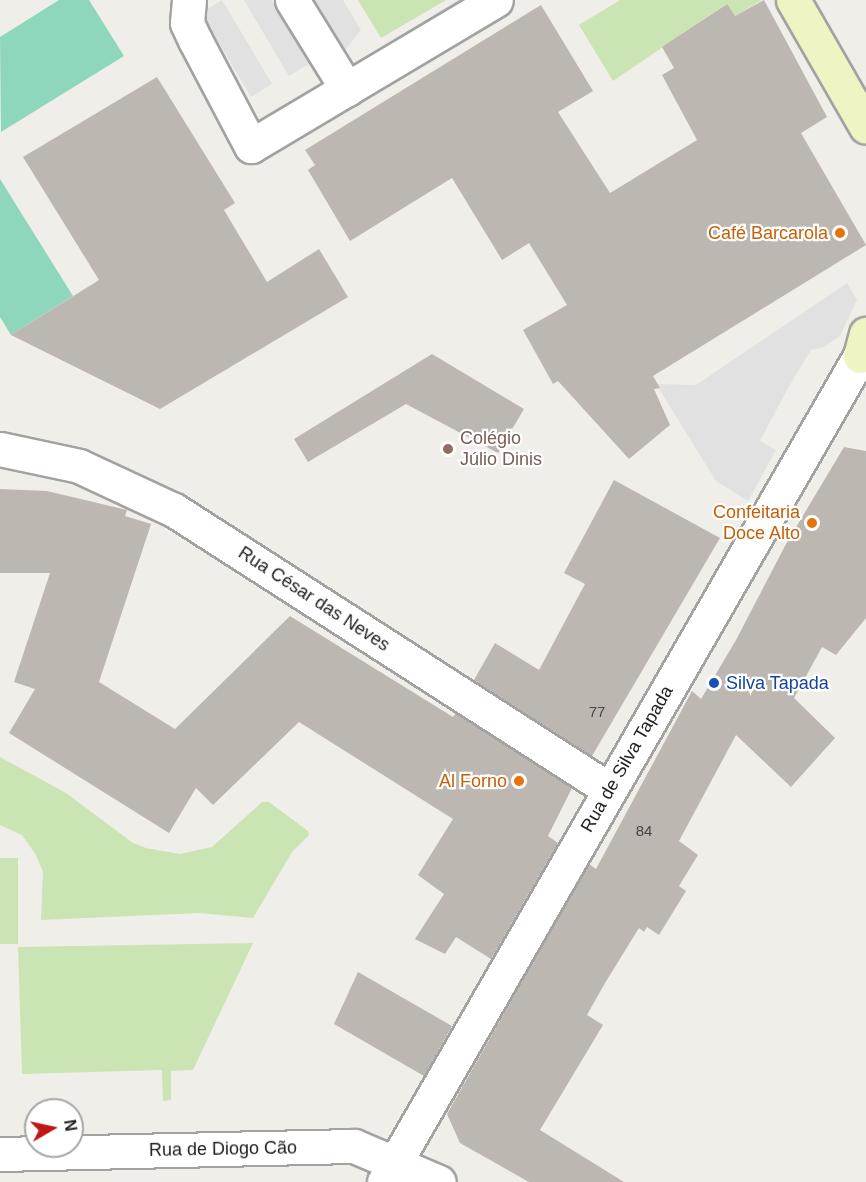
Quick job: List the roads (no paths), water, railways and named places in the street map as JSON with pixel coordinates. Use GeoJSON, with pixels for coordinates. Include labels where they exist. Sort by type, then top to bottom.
{"type":"FeatureCollection","features":[{"type":"Feature","properties":{"kind":"main road"},"geometry":{"type":"LineString","coordinates":[[793,0],[866,127]]}},
{"type":"Feature","properties":{"kind":"street"},"geometry":{"type":"LineString","coordinates":[[189,0],[186,5],[191,32],[251,146],[496,0]]}},
{"type":"Feature","properties":{"kind":"street"},"geometry":{"type":"LineString","coordinates":[[292,0],[347,89]]}},
{"type":"Feature","properties":{"kind":"street","name":"Rua de Silva Tapada"},"geometry":{"type":"LineString","coordinates":[[390,1172],[864,348]]}},
{"type":"Feature","properties":{"kind":"street","name":"Rua César das Neves"},"geometry":{"type":"LineString","coordinates":[[0,449],[79,466],[174,510],[610,790]]}},
{"type":"Feature","properties":{"kind":"street","name":"Rua de Diogo Cão"},"geometry":{"type":"LineString","coordinates":[[0,1154],[354,1146],[390,1172],[439,1182]]}},
{"type":"Feature","properties":{"kind":"place","name":"Café Barcarola"},"geometry":{"type":"Point","coordinates":[840,233]}},
{"type":"Feature","properties":{"kind":"place","name":"Colégio Júlio Dinis"},"geometry":{"type":"Point","coordinates":[448,449]}},
{"type":"Feature","properties":{"kind":"place","name":"Confeitaria Doce Alto"},"geometry":{"type":"Point","coordinates":[812,523]}},
{"type":"Feature","properties":{"kind":"place","name":"Silva Tapada"},"geometry":{"type":"Point","coordinates":[714,683]}},
{"type":"Feature","properties":{"kind":"place","name":"Al Forno"},"geometry":{"type":"Point","coordinates":[519,781]}}]}
